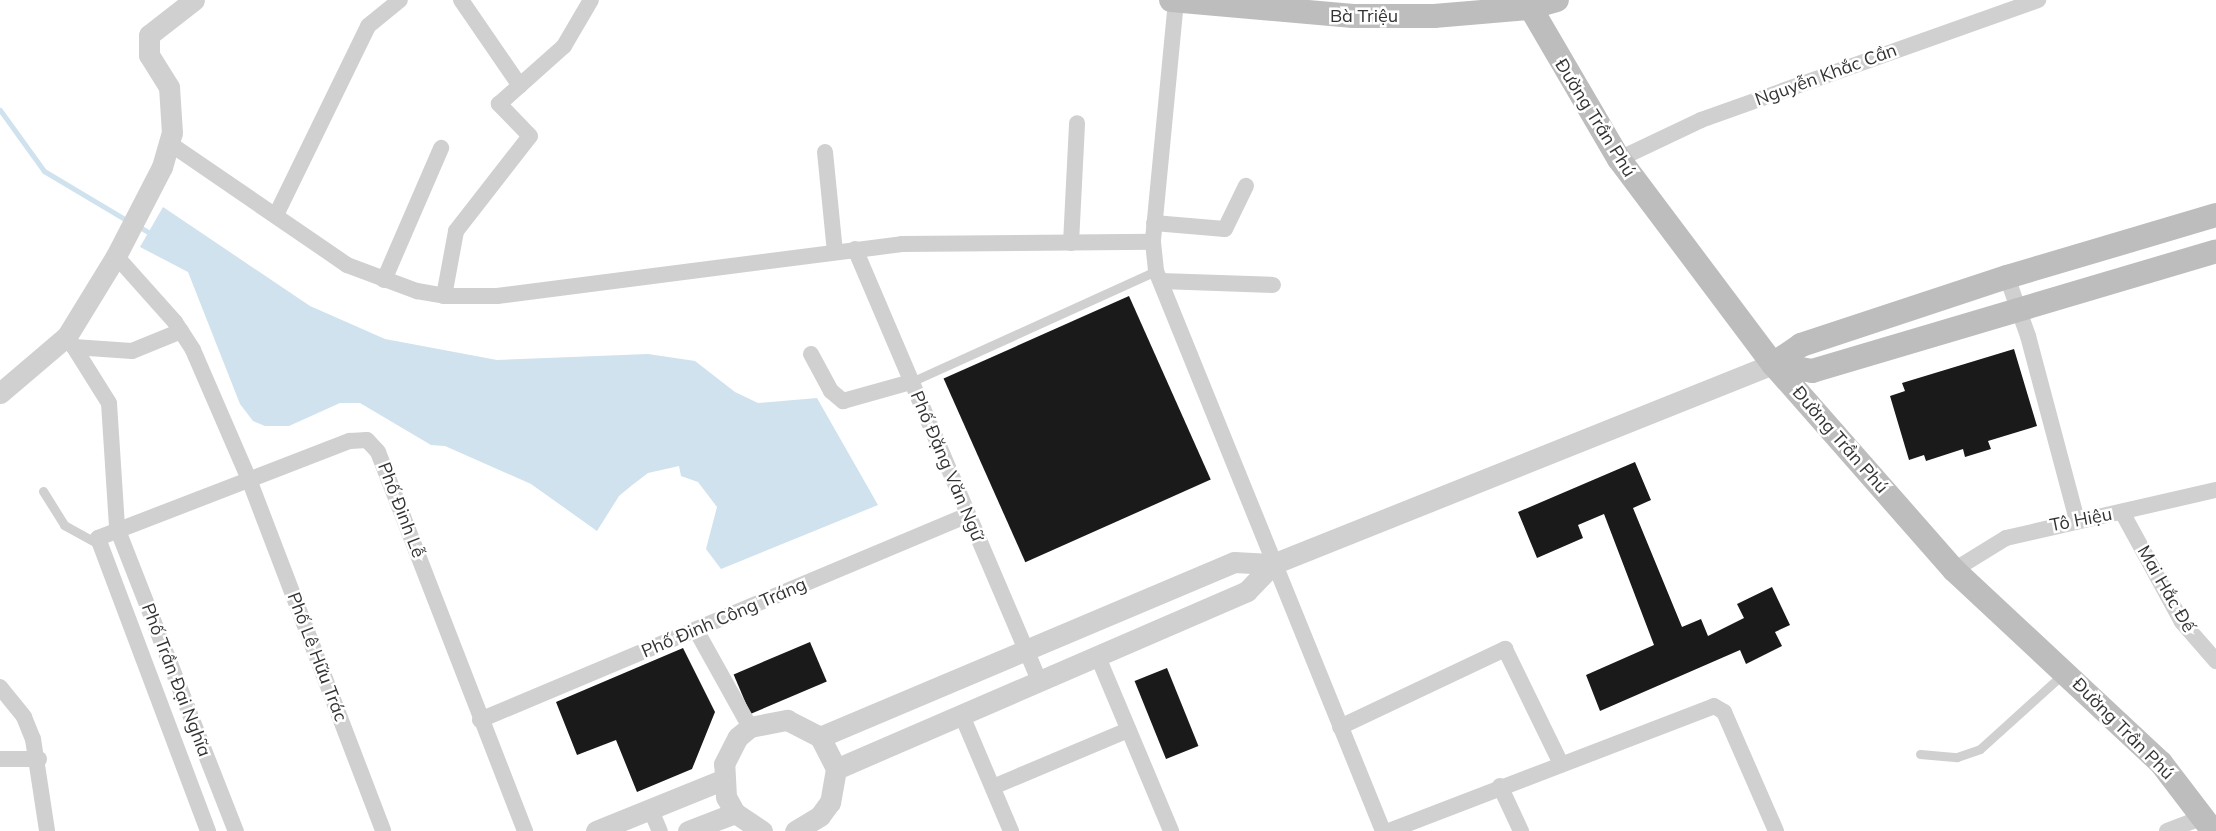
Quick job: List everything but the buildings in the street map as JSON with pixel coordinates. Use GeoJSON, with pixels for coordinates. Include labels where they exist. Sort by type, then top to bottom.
{"type":"FeatureCollection","features":[{"type":"Feature","properties":{"kind":"main road","name":"Bà Triệu"},"geometry":{"type":"LineString","coordinates":[[1171,0],[1434,16],[1557,0]]}},
{"type":"Feature","properties":{"kind":"main road","name":"Đường Trần Phú"},"geometry":{"type":"LineString","coordinates":[[1528,4],[1619,160],[1773,364],[1954,570],[2161,762],[2211,820]]}},
{"type":"Feature","properties":{"kind":"main road"},"geometry":{"type":"LineString","coordinates":[[1773,364],[1801,345],[2007,277],[2216,215]]}},
{"type":"Feature","properties":{"kind":"main road"},"geometry":{"type":"LineString","coordinates":[[1773,364],[1812,371],[2020,313],[2216,251]]}},
{"type":"Feature","properties":{"kind":"street"},"geometry":{"type":"LineString","coordinates":[[0,393],[71,342],[126,237],[169,143],[169,87],[149,55],[149,35],[194,0]]}},
{"type":"Feature","properties":{"kind":"street"},"geometry":{"type":"LineString","coordinates":[[276,215],[368,26],[400,0]]}},
{"type":"Feature","properties":{"kind":"street"},"geometry":{"type":"LineString","coordinates":[[461,0],[520,86]]}},
{"type":"Feature","properties":{"kind":"street"},"geometry":{"type":"LineString","coordinates":[[444,296],[456,231],[530,136],[499,104],[564,46],[591,0]]}},
{"type":"Feature","properties":{"kind":"street"},"geometry":{"type":"LineString","coordinates":[[1176,0],[1154,223],[1153,242],[1158,276],[1273,564],[1383,831]]}},
{"type":"Feature","properties":{"kind":"street","name":"Nguyễn Khắc Cần"},"geometry":{"type":"LineString","coordinates":[[1619,160],[1701,120],[2038,0]]}},
{"type":"Feature","properties":{"kind":"street"},"geometry":{"type":"LineString","coordinates":[[1071,243],[1077,123]]}},
{"type":"Feature","properties":{"kind":"street"},"geometry":{"type":"LineString","coordinates":[[169,143],[347,265],[384,280],[444,296],[498,296],[902,244],[1153,242]]}},
{"type":"Feature","properties":{"kind":"street"},"geometry":{"type":"LineString","coordinates":[[384,280],[441,148]]}},
{"type":"Feature","properties":{"kind":"street"},"geometry":{"type":"LineString","coordinates":[[825,152],[835,252]]}},
{"type":"Feature","properties":{"kind":"street"},"geometry":{"type":"LineString","coordinates":[[1154,223],[1225,229],[1246,186]]}},
{"type":"Feature","properties":{"kind":"street","name":"Phố Đặng Văn Ngữ"},"geometry":{"type":"LineString","coordinates":[[854,249],[1040,682]]}},
{"type":"Feature","properties":{"kind":"street","name":"Phố Lê Hữu Trác"},"geometry":{"type":"LineString","coordinates":[[116,256],[182,332],[250,482],[383,831]]}},
{"type":"Feature","properties":{"kind":"street"},"geometry":{"type":"LineString","coordinates":[[1158,276],[1273,285]]}},
{"type":"Feature","properties":{"kind":"street"},"geometry":{"type":"LineString","coordinates":[[2007,277],[2020,313],[2077,520]]}},
{"type":"Feature","properties":{"kind":"street"},"geometry":{"type":"LineString","coordinates":[[71,342],[132,351],[182,332]]}},
{"type":"Feature","properties":{"kind":"street","name":"Phố Trần Đại Nghĩa"},"geometry":{"type":"LineString","coordinates":[[71,342],[109,403],[117,528],[236,831]]}},
{"type":"Feature","properties":{"kind":"street"},"geometry":{"type":"LineString","coordinates":[[811,354],[831,391],[843,401],[911,382]]}},
{"type":"Feature","properties":{"kind":"street"},"geometry":{"type":"LineString","coordinates":[[836,769],[963,718],[1247,591],[1273,564],[1773,364]]}},
{"type":"Feature","properties":{"kind":"street","name":"Phố Đinh Lễ"},"geometry":{"type":"LineString","coordinates":[[97,543],[101,534],[250,482],[350,441],[367,440],[381,460],[480,720],[525,831]]}},
{"type":"Feature","properties":{"kind":"street","name":"Tô Hiệu"},"geometry":{"type":"LineString","coordinates":[[1954,570],[2006,538],[2077,520],[2122,512],[2216,490]]}},
{"type":"Feature","properties":{"kind":"street","name":"Mai Hắc Đế"},"geometry":{"type":"LineString","coordinates":[[2122,512],[2182,622],[2216,661]]}},
{"type":"Feature","properties":{"kind":"street","name":"Phố Đinh Công Tráng"},"geometry":{"type":"LineString","coordinates":[[480,720],[968,515]]}},
{"type":"Feature","properties":{"kind":"street","name":"Phố Trần Đại Nghĩa"},"geometry":{"type":"LineString","coordinates":[[97,543],[208,831]]}},
{"type":"Feature","properties":{"kind":"street"},"geometry":{"type":"LineString","coordinates":[[820,737],[1234,562],[1273,564]]}},
{"type":"Feature","properties":{"kind":"street"},"geometry":{"type":"LineString","coordinates":[[1150,596],[1163,627]]}},
{"type":"Feature","properties":{"kind":"street"},"geometry":{"type":"LineString","coordinates":[[696,630],[750,727]]}},
{"type":"Feature","properties":{"kind":"street"},"geometry":{"type":"LineString","coordinates":[[1340,727],[1505,649],[1560,762]]}},
{"type":"Feature","properties":{"kind":"street"},"geometry":{"type":"LineString","coordinates":[[1098,657],[1171,831]]}},
{"type":"Feature","properties":{"kind":"street"},"geometry":{"type":"LineString","coordinates":[[0,687],[24,717],[39,759],[47,831]]}},
{"type":"Feature","properties":{"kind":"street"},"geometry":{"type":"LineString","coordinates":[[1389,831],[1560,762],[1714,706],[1720,708],[1776,831]]}},
{"type":"Feature","properties":{"kind":"street"},"geometry":{"type":"LineString","coordinates":[[963,718],[1011,831]]}},
{"type":"Feature","properties":{"kind":"street"},"geometry":{"type":"LineString","coordinates":[[762,831],[735,813],[722,780],[729,750],[750,727],[787,720],[820,737],[836,769],[830,802],[804,830]]}},
{"type":"Feature","properties":{"kind":"street"},"geometry":{"type":"LineString","coordinates":[[993,787],[1128,730]]}},
{"type":"Feature","properties":{"kind":"street"},"geometry":{"type":"LineString","coordinates":[[0,759],[39,759]]}},
{"type":"Feature","properties":{"kind":"street"},"geometry":{"type":"LineString","coordinates":[[596,831],[722,780]]}},
{"type":"Feature","properties":{"kind":"street"},"geometry":{"type":"LineString","coordinates":[[1500,786],[1521,831]]}},
{"type":"Feature","properties":{"kind":"street"},"geometry":{"type":"LineString","coordinates":[[650,808],[660,831]]}},
{"type":"Feature","properties":{"kind":"street"},"geometry":{"type":"LineString","coordinates":[[688,831],[735,813]]}},
{"type":"Feature","properties":{"kind":"street"},"geometry":{"type":"LineString","coordinates":[[2167,831],[2211,820]]}},
{"type":"Feature","properties":{"kind":"lane"},"geometry":{"type":"LineString","coordinates":[[911,382],[1158,276]]}},
{"type":"Feature","properties":{"kind":"lane"},"geometry":{"type":"LineString","coordinates":[[42,491],[70,530],[97,543]]}},
{"type":"Feature","properties":{"kind":"lane"},"geometry":{"type":"LineString","coordinates":[[1920,754],[1957,757],[1980,749],[2065,672]]}},
{"type":"Feature","properties":{"kind":"water"},"geometry":{"type":"Polygon","coordinates":[[[163,207],[310,306],[385,339],[497,360],[648,354],[695,361],[735,392],[758,403],[817,398],[878,505],[721,569],[706,549],[717,507],[698,482],[681,476],[679,466],[648,473],[631,486],[619,496],[597,531],[531,484],[445,446],[431,445],[360,403],[340,403],[289,426],[265,426],[253,421],[240,404],[188,272],[140,247],[163,207]]]}},
{"type":"Feature","properties":{"kind":"waterway"},"geometry":{"type":"LineString","coordinates":[[0,110],[44,171],[128,221]]}},
{"type":"Feature","properties":{"kind":"waterway"},"geometry":{"type":"LineString","coordinates":[[138,226],[148,232]]}}]}
